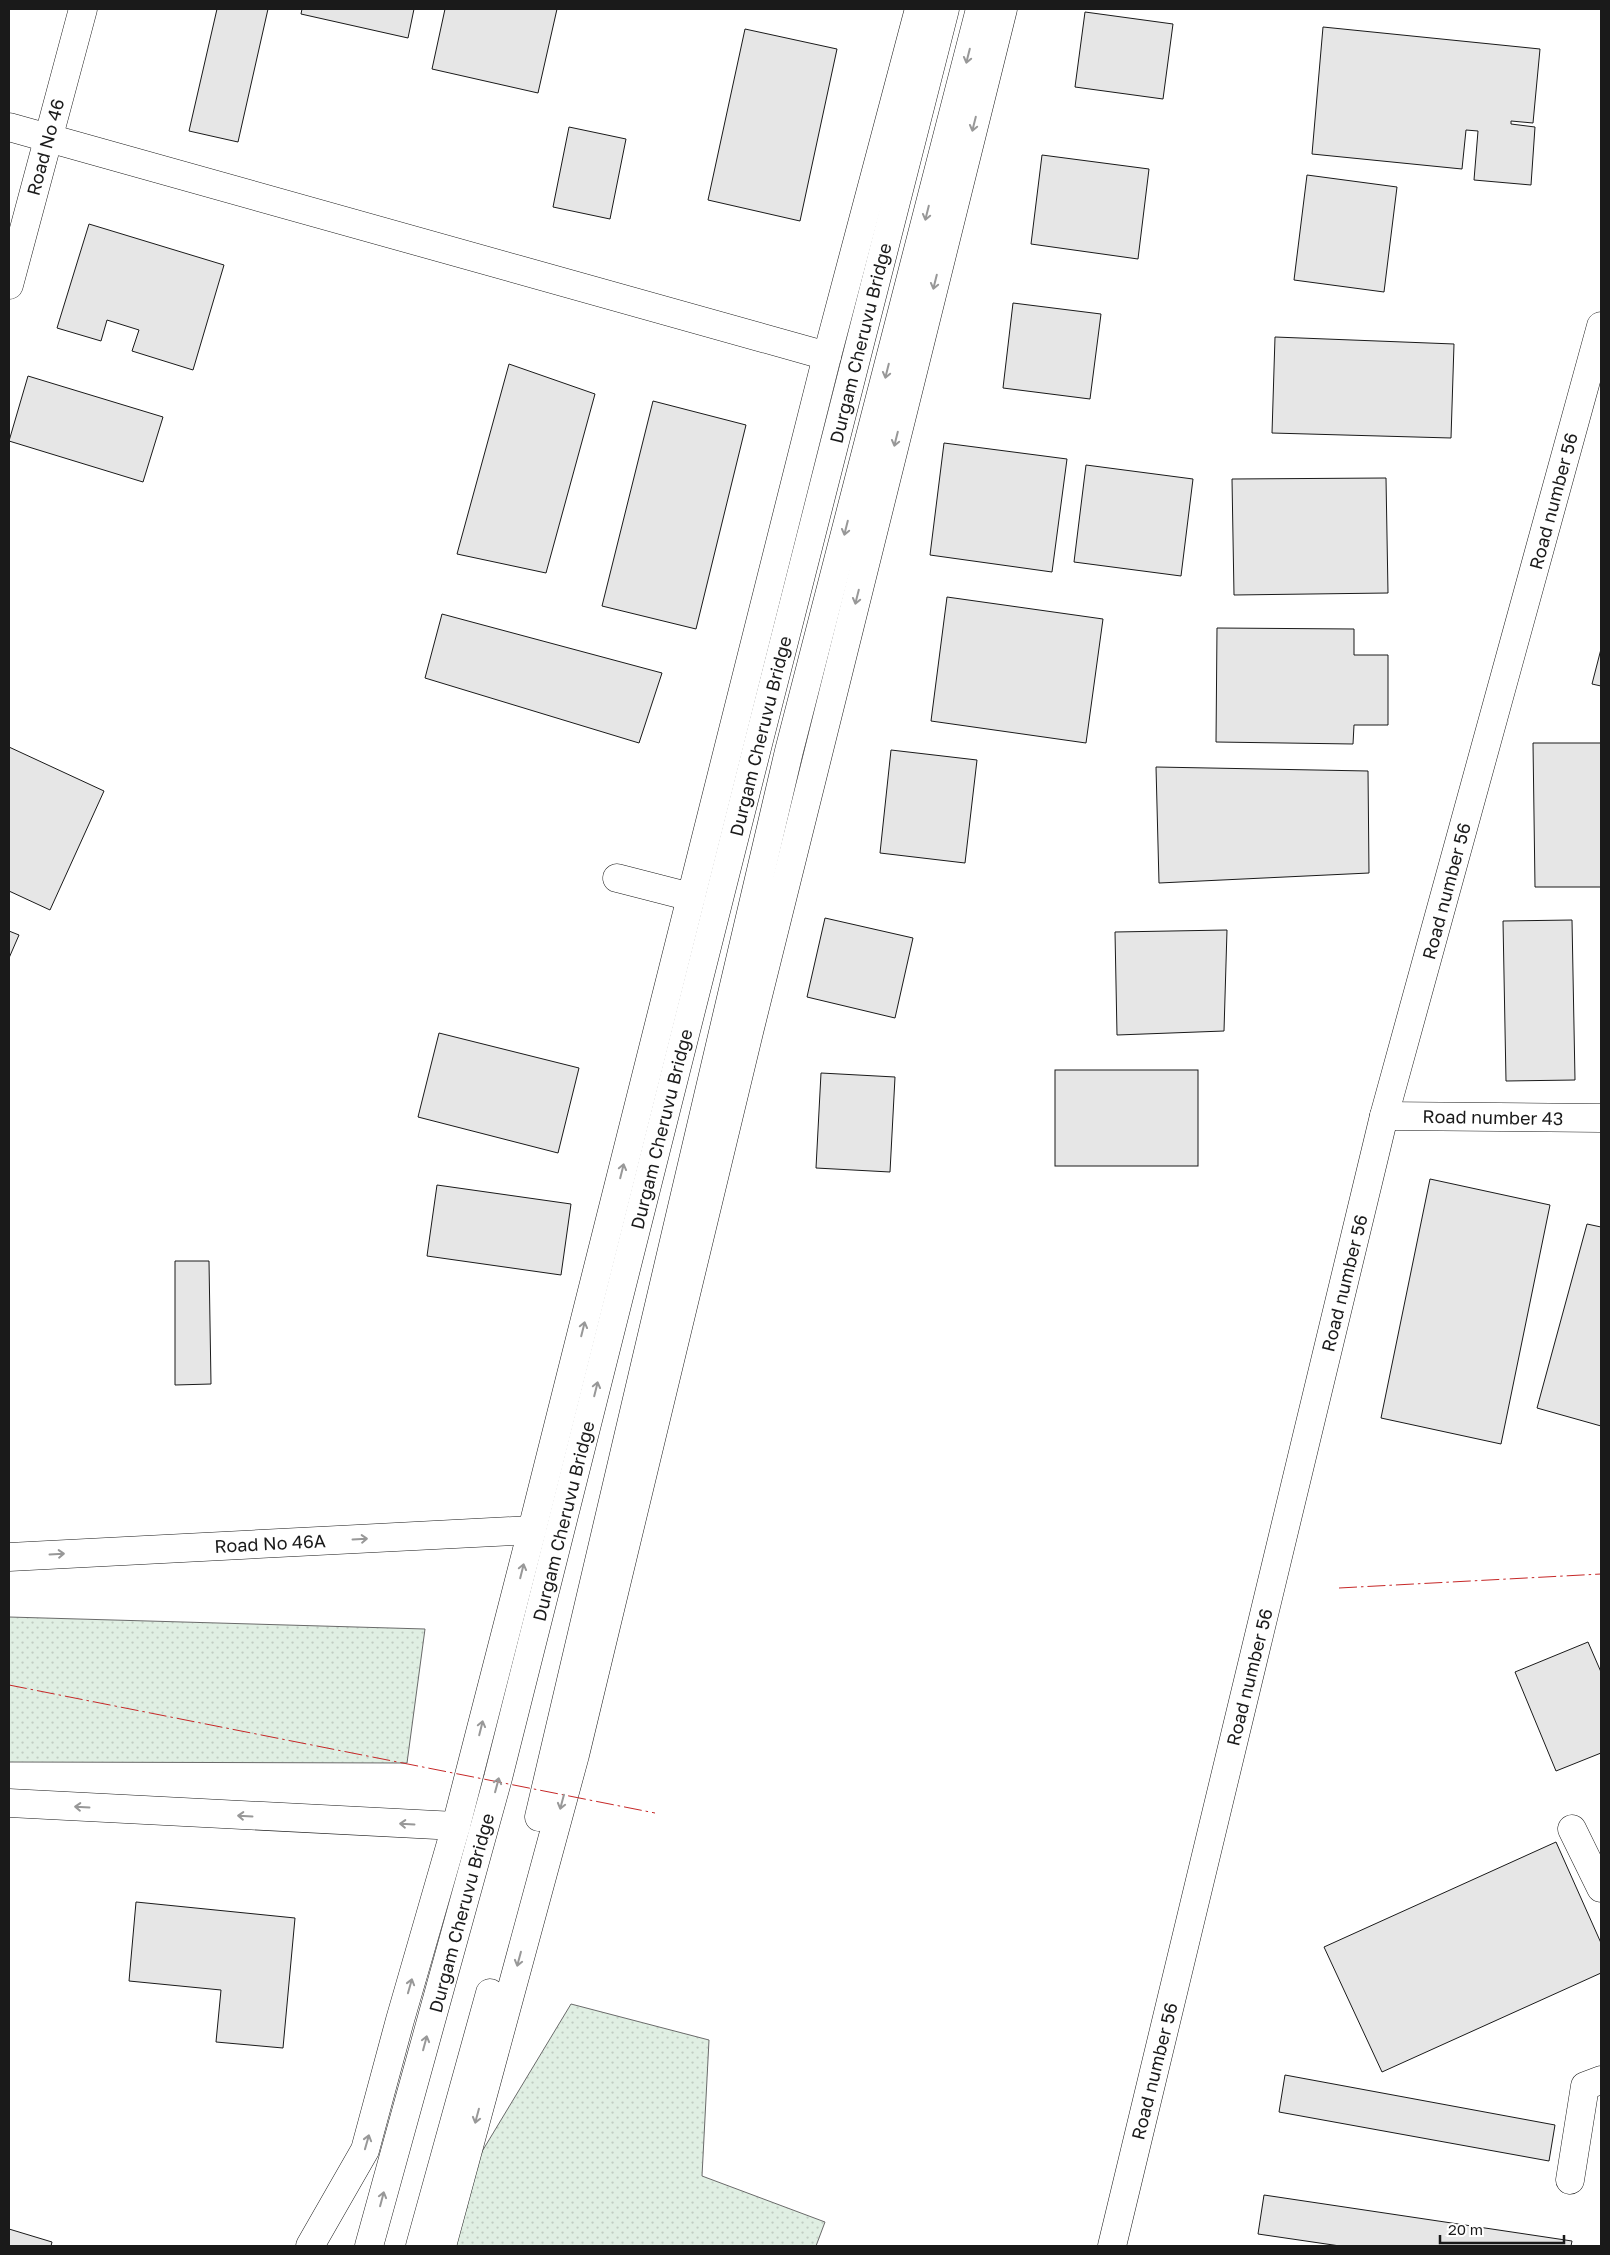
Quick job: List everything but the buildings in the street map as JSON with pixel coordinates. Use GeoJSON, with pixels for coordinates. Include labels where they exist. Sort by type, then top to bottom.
{"type":"FeatureCollection","features":[{"type":"Feature","properties":{"kind":"main road","name":"Road No 46"},"geometry":{"type":"LineString","coordinates":[[9,285],[82,9]]}},
{"type":"Feature","properties":{"kind":"main road"},"geometry":{"type":"LineString","coordinates":[[310,2246],[366,2150],[400,2020],[456,1826],[827,356],[919,9]]}},
{"type":"Feature","properties":{"kind":"main road","name":"Durgam Cheruvu Bridge"},"geometry":{"type":"LineString","coordinates":[[369,2246],[498,1778],[945,9]]}},
{"type":"Feature","properties":{"kind":"main road","name":"Durgam Cheruvu Bridge"},"geometry":{"type":"LineString","coordinates":[[420,2246],[542,1804],[789,751],[980,9]]}},
{"type":"Feature","properties":{"kind":"main road"},"geometry":{"type":"LineString","coordinates":[[442,2246],[574,1755],[750,1028],[1003,9]]}},
{"type":"Feature","properties":{"kind":"main road"},"geometry":{"type":"LineString","coordinates":[[9,127],[827,356]]}},
{"type":"Feature","properties":{"kind":"main road","name":"Road number 56"},"geometry":{"type":"LineString","coordinates":[[1112,2246],[1384,1116],[1601,326]]}},
{"type":"Feature","properties":{"kind":"main road"},"geometry":{"type":"LineString","coordinates":[[617,878],[691,897]]}},
{"type":"Feature","properties":{"kind":"main road","name":"Road number 43"},"geometry":{"type":"LineString","coordinates":[[1384,1116],[1601,1118]]}},
{"type":"Feature","properties":{"kind":"main road","name":"Road No 46A"},"geometry":{"type":"LineString","coordinates":[[9,1557],[532,1530]]}},
{"type":"Feature","properties":{"kind":"main road"},"geometry":{"type":"LineString","coordinates":[[9,1804],[456,1826]]}},
{"type":"Feature","properties":{"kind":"main road"},"geometry":{"type":"LineString","coordinates":[[1572,1829],[1601,1888]]}},
{"type":"Feature","properties":{"kind":"main road"},"geometry":{"type":"LineString","coordinates":[[1570,2180],[1585,2086],[1601,2080]]}},
{"type":"Feature","properties":{"kind":"green space"},"geometry":{"type":"Polygon","coordinates":[[[9,1617],[425,1629],[407,1763],[9,1762],[9,1617]]]}},
{"type":"Feature","properties":{"kind":"green space"},"geometry":{"type":"Polygon","coordinates":[[[571,2004],[709,2040],[702,2176],[825,2222],[816,2246],[425,2246],[571,2004]]]}},
{"type":"Feature","properties":{"kind":"power"},"geometry":{"type":"LineString","coordinates":[[1339,1588],[1601,1574]]}},
{"type":"Feature","properties":{"kind":"power"},"geometry":{"type":"LineString","coordinates":[[9,1685],[655,1813]]}}]}
